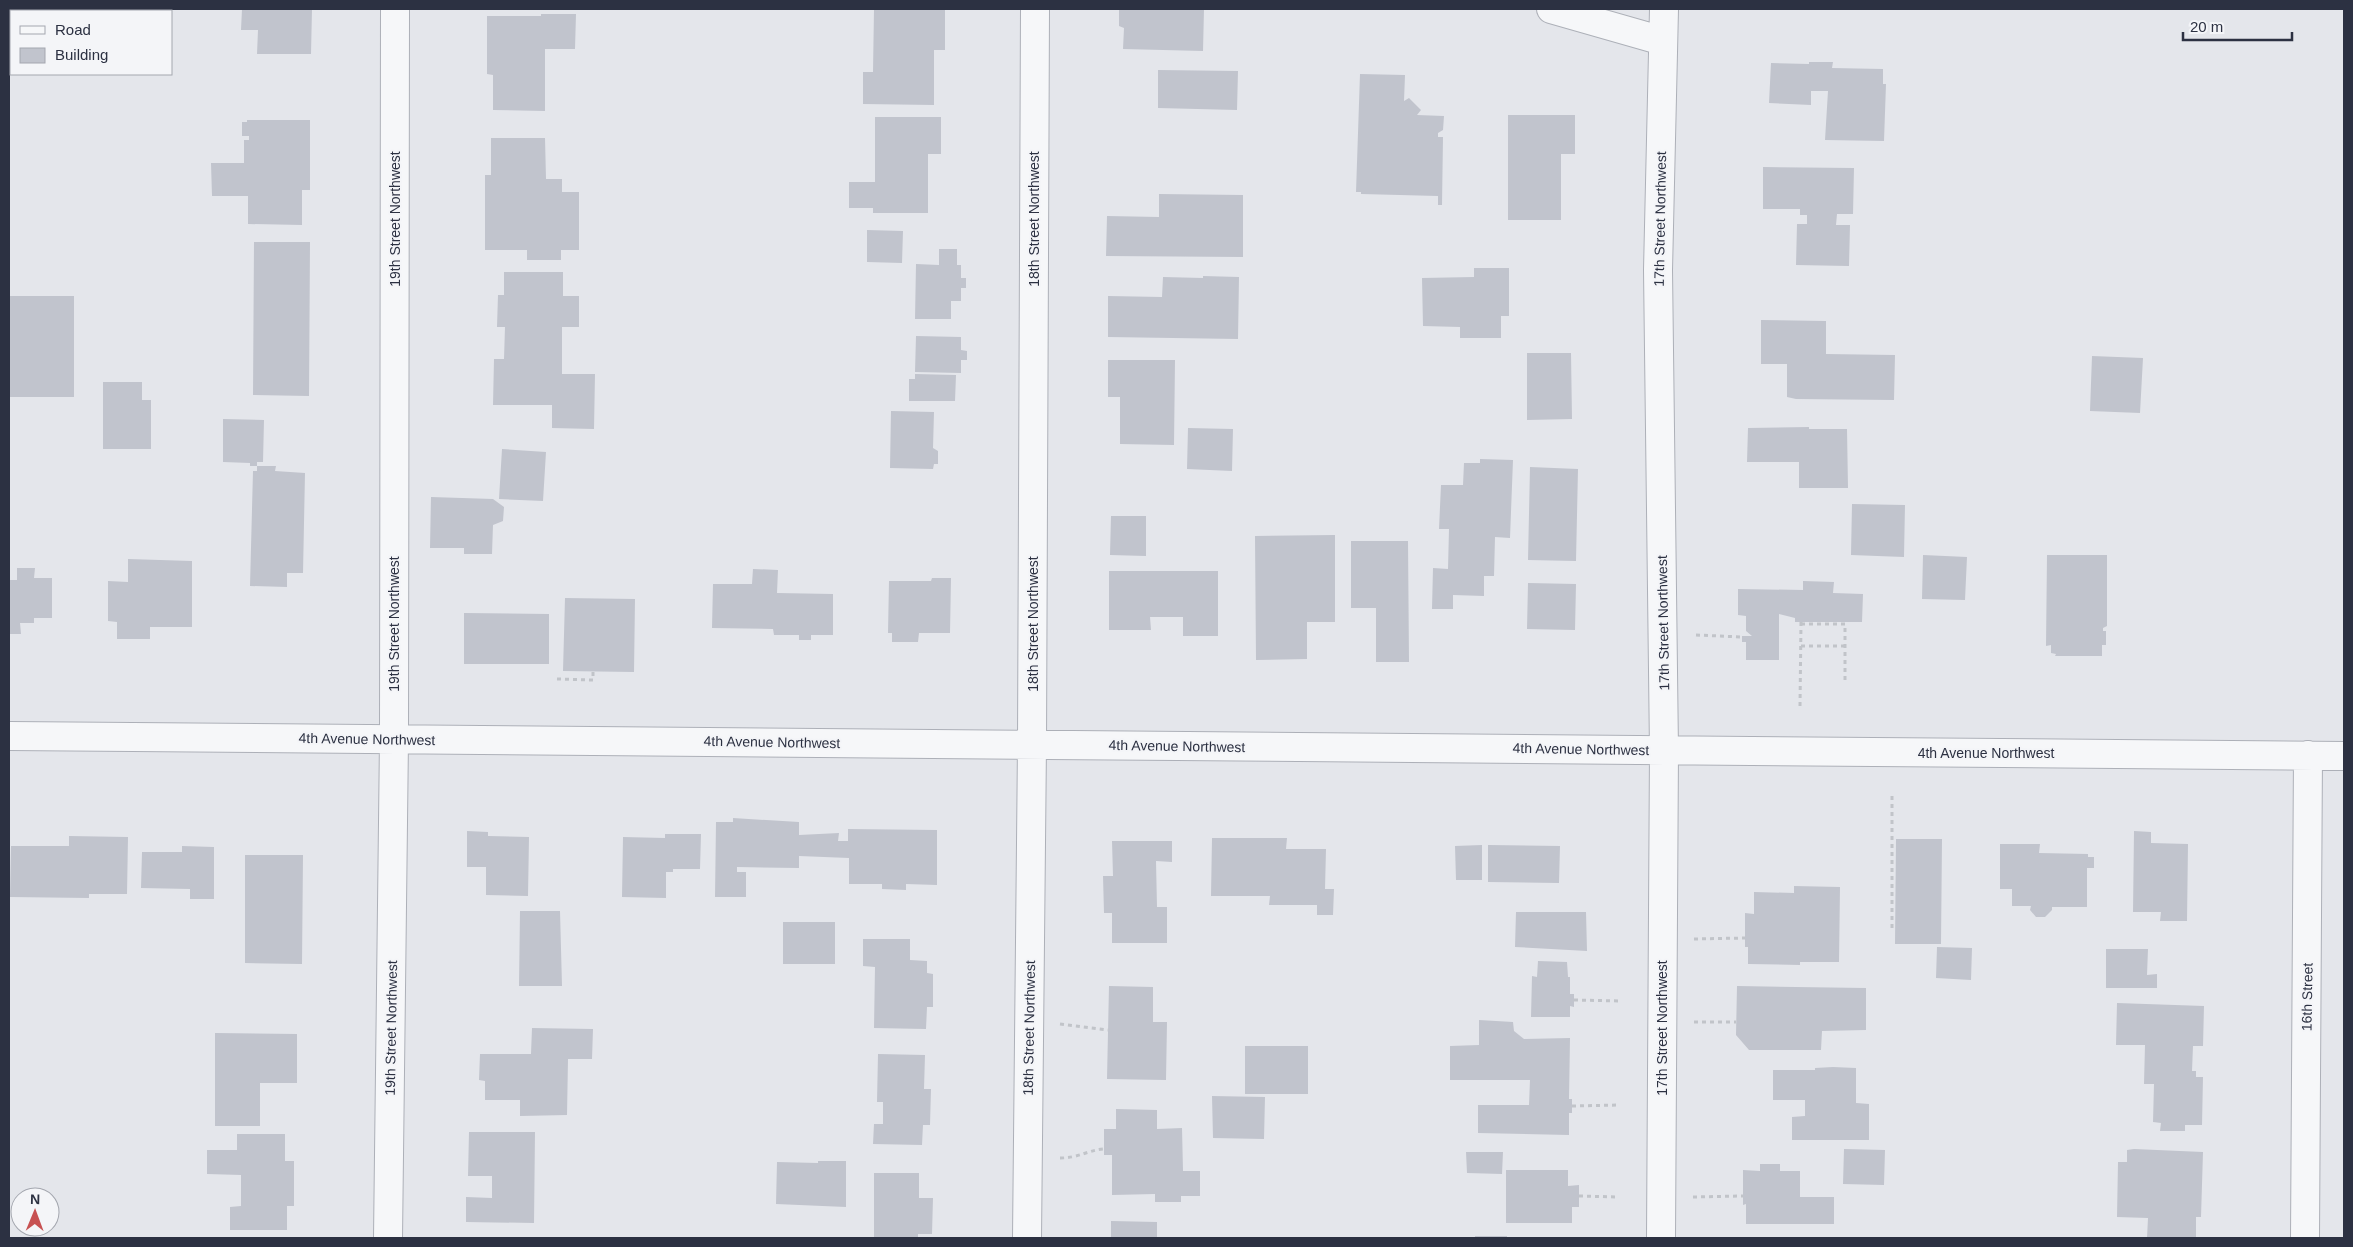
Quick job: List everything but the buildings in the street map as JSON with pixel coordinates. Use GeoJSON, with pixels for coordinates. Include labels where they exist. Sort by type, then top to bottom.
{"type":"FeatureCollection","features":[{"type":"Feature","properties":{"kind":"street","name":"19th Street Northwest"},"geometry":{"type":"LineString","coordinates":[[388,1238],[394,739],[395,9]]}},
{"type":"Feature","properties":{"kind":"street","name":"18th Street Northwest"},"geometry":{"type":"LineString","coordinates":[[1027,1238],[1032,744],[1035,9]]}},
{"type":"Feature","properties":{"kind":"street"},"geometry":{"type":"LineString","coordinates":[[1551,9],[1663,41]]}},
{"type":"Feature","properties":{"kind":"street","name":"17th Street Northwest"},"geometry":{"type":"LineString","coordinates":[[1660,1238],[1664,750],[1658,270],[1664,9]]}},
{"type":"Feature","properties":{"kind":"street","name":"4th Avenue Northwest"},"geometry":{"type":"LineString","coordinates":[[9,736],[2344,756]]}},
{"type":"Feature","properties":{"kind":"street","name":"16th Street"},"geometry":{"type":"LineString","coordinates":[[2305,1238],[2308,755]]}},
{"type":"Feature","properties":{"kind":"path"},"geometry":{"type":"LineString","coordinates":[[1800,706],[1801,623],[1845,624],[1845,683]]}},
{"type":"Feature","properties":{"kind":"path"},"geometry":{"type":"LineString","coordinates":[[1695,635],[1742,637]]}},
{"type":"Feature","properties":{"kind":"path"},"geometry":{"type":"LineString","coordinates":[[1801,646],[1845,646]]}},
{"type":"Feature","properties":{"kind":"path"},"geometry":{"type":"LineString","coordinates":[[557,679],[593,680],[593,672]]}},
{"type":"Feature","properties":{"kind":"path"},"geometry":{"type":"LineString","coordinates":[[1892,794],[1892,928]]}},
{"type":"Feature","properties":{"kind":"path"},"geometry":{"type":"LineString","coordinates":[[1694,938],[1745,938]]}},
{"type":"Feature","properties":{"kind":"path"},"geometry":{"type":"LineString","coordinates":[[1574,1000],[1620,1001]]}},
{"type":"Feature","properties":{"kind":"path"},"geometry":{"type":"LineString","coordinates":[[1693,1022],[1736,1022]]}},
{"type":"Feature","properties":{"kind":"path"},"geometry":{"type":"LineString","coordinates":[[1052,1025],[1108,1030]]}},
{"type":"Feature","properties":{"kind":"path"},"geometry":{"type":"LineString","coordinates":[[1572,1106],[1620,1105]]}},
{"type":"Feature","properties":{"kind":"path"},"geometry":{"type":"LineString","coordinates":[[1056,1158],[1078,1157],[1093,1150],[1104,1149]]}},
{"type":"Feature","properties":{"kind":"path"},"geometry":{"type":"LineString","coordinates":[[1579,1196],[1619,1197]]}},
{"type":"Feature","properties":{"kind":"path"},"geometry":{"type":"LineString","coordinates":[[1692,1196],[1743,1196]]}}]}
